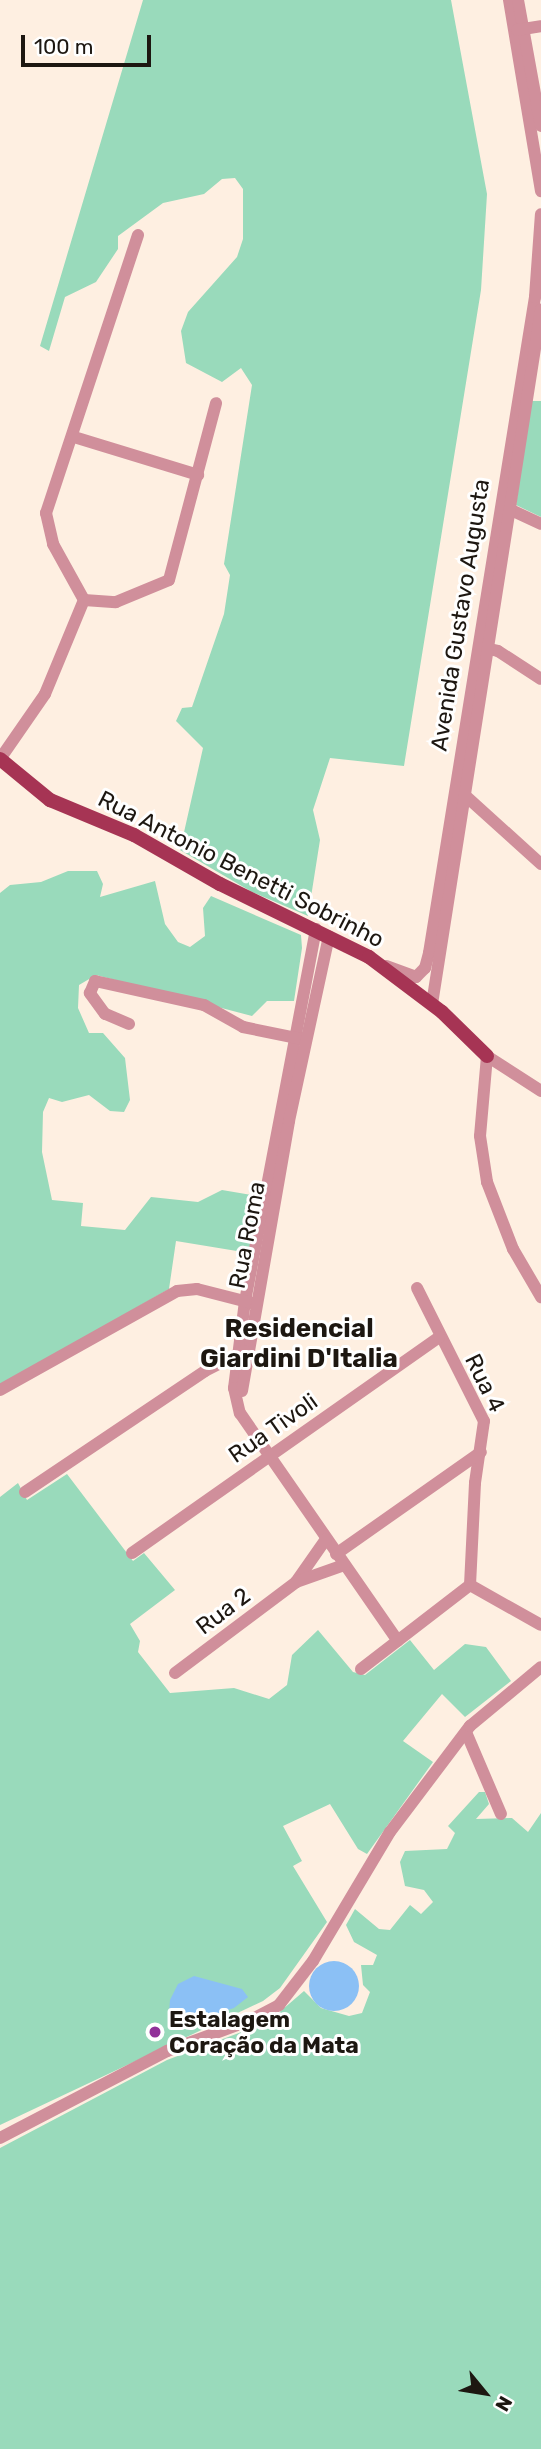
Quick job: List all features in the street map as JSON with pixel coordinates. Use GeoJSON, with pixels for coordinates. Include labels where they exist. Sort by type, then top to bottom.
{"type":"FeatureCollection","features":[{"type":"Feature","properties":{"kind":"main road","name":"Rua Antonio Benetti Sobrinho"},"geometry":{"type":"LineString","coordinates":[[0,759],[50,800],[134,835],[232,891],[323,932],[377,963],[432,1004],[487,1056]]}},
{"type":"Feature","properties":{"kind":"street"},"geometry":{"type":"LineString","coordinates":[[509,0],[519,30],[541,126]]}},
{"type":"Feature","properties":{"kind":"street"},"geometry":{"type":"LineString","coordinates":[[518,0],[519,30],[541,191]]}},
{"type":"Feature","properties":{"kind":"street"},"geometry":{"type":"LineString","coordinates":[[519,30],[541,26]]}},
{"type":"Feature","properties":{"kind":"street","name":"Avenida Gustavo Augusta"},"geometry":{"type":"LineString","coordinates":[[482,647],[509,509],[534,348],[541,214]]}},
{"type":"Feature","properties":{"kind":"street"},"geometry":{"type":"LineString","coordinates":[[84,600],[53,544],[46,513],[74,437],[138,235]]}},
{"type":"Feature","properties":{"kind":"street","name":"Avenida Gustavo Augusta"},"geometry":{"type":"LineString","coordinates":[[377,963],[416,977],[425,968],[459,789],[541,310]]}},
{"type":"Feature","properties":{"kind":"street"},"geometry":{"type":"LineString","coordinates":[[84,600],[116,602],[169,580],[216,403]]}},
{"type":"Feature","properties":{"kind":"street"},"geometry":{"type":"LineString","coordinates":[[74,437],[198,475]]}},
{"type":"Feature","properties":{"kind":"street"},"geometry":{"type":"LineString","coordinates":[[509,509],[541,524]]}},
{"type":"Feature","properties":{"kind":"street"},"geometry":{"type":"LineString","coordinates":[[0,759],[46,694],[84,600]]}},
{"type":"Feature","properties":{"kind":"street"},"geometry":{"type":"LineString","coordinates":[[482,647],[541,679]]}},
{"type":"Feature","properties":{"kind":"street"},"geometry":{"type":"LineString","coordinates":[[459,789],[541,864]]}},
{"type":"Feature","properties":{"kind":"street","name":"Avenida Gustavo Augusta"},"geometry":{"type":"LineString","coordinates":[[432,1004],[459,789]]}},
{"type":"Feature","properties":{"kind":"street","name":"Rua Roma"},"geometry":{"type":"LineString","coordinates":[[270,1456],[236,1401],[250,1302],[323,932]]}},
{"type":"Feature","properties":{"kind":"street"},"geometry":{"type":"LineString","coordinates":[[130,1024],[105,1014],[90,993],[95,981],[204,1005],[243,1027],[300,1039]]}},
{"type":"Feature","properties":{"kind":"street"},"geometry":{"type":"LineString","coordinates":[[541,1091],[487,1056],[480,1136],[487,1182],[513,1249],[541,1297]]}},
{"type":"Feature","properties":{"kind":"street","name":"Rua 4"},"geometry":{"type":"LineString","coordinates":[[417,1288],[439,1337],[484,1421],[475,1483],[470,1585]]}},
{"type":"Feature","properties":{"kind":"street"},"geometry":{"type":"LineString","coordinates":[[0,1390],[177,1291],[197,1289],[250,1302]]}},
{"type":"Feature","properties":{"kind":"street","name":"Rua Tivoli"},"geometry":{"type":"LineString","coordinates":[[132,1553],[439,1337]]}},
{"type":"Feature","properties":{"kind":"street"},"geometry":{"type":"LineString","coordinates":[[25,1492],[243,1351]]}},
{"type":"Feature","properties":{"kind":"street"},"geometry":{"type":"LineString","coordinates":[[336,1554],[481,1452]]}},
{"type":"Feature","properties":{"kind":"street"},"geometry":{"type":"LineString","coordinates":[[270,1456],[398,1641]]}},
{"type":"Feature","properties":{"kind":"street"},"geometry":{"type":"LineString","coordinates":[[450,1475],[475,1483]]}},
{"type":"Feature","properties":{"kind":"street","name":"Rua 2"},"geometry":{"type":"LineString","coordinates":[[296,1582],[326,1539]]}},
{"type":"Feature","properties":{"kind":"street","name":"Rua 2"},"geometry":{"type":"LineString","coordinates":[[175,1673],[296,1582],[344,1565]]}},
{"type":"Feature","properties":{"kind":"street"},"geometry":{"type":"LineString","coordinates":[[361,1669],[470,1585],[541,1625]]}},
{"type":"Feature","properties":{"kind":"street"},"geometry":{"type":"LineString","coordinates":[[0,2138],[167,2051],[251,2020],[279,2004],[313,1961],[390,1832],[467,1732],[505,1694],[541,1667]]}},
{"type":"Feature","properties":{"kind":"street"},"geometry":{"type":"LineString","coordinates":[[505,1694],[541,1677]]}},
{"type":"Feature","properties":{"kind":"street"},"geometry":{"type":"LineString","coordinates":[[467,1732],[501,1814]]}},
{"type":"Feature","properties":{"kind":"green space"},"geometry":{"type":"Polygon","coordinates":[[[143,0],[451,0],[487,194],[481,290],[404,766],[330,758],[313,810],[320,840],[308,916],[252,892],[180,850],[203,748],[176,721],[182,708],[192,707],[224,614],[230,575],[224,564],[252,385],[241,368],[222,382],[186,363],[181,331],[188,312],[237,257],[243,239],[243,189],[235,178],[222,179],[204,194],[163,203],[118,236],[118,249],[96,282],[65,297],[49,351],[40,346],[143,0]]]}},
{"type":"Feature","properties":{"kind":"green space"},"geometry":{"type":"Polygon","coordinates":[[[531,401],[541,401],[541,517],[516,505],[531,401]]]}},
{"type":"Feature","properties":{"kind":"green space"},"geometry":{"type":"Polygon","coordinates":[[[68,871],[97,871],[103,884],[100,897],[155,881],[165,924],[178,942],[190,947],[205,936],[203,908],[211,896],[301,935],[302,948],[294,1001],[267,1001],[252,1016],[96,975],[79,985],[78,1008],[89,1033],[103,1033],[125,1058],[130,1100],[124,1112],[110,1111],[89,1095],[62,1102],[49,1098],[43,1112],[42,1152],[52,1200],[83,1203],[81,1226],[125,1230],[151,1197],[198,1202],[222,1190],[258,1196],[249,1253],[176,1241],[169,1289],[0,1386],[0,893],[10,885],[41,882],[68,871]]]}},
{"type":"Feature","properties":{"kind":"green space"},"geometry":{"type":"Polygon","coordinates":[[[67,1474],[133,1561],[144,1553],[175,1590],[130,1624],[140,1641],[138,1652],[170,1693],[234,1688],[269,1699],[287,1685],[292,1655],[318,1630],[353,1672],[365,1675],[410,1640],[434,1670],[465,1644],[486,1647],[511,1681],[465,1717],[442,1694],[403,1741],[433,1762],[367,1854],[358,1849],[330,1804],[283,1826],[302,1861],[293,1866],[327,1922],[280,1988],[263,2001],[0,2125],[0,1497],[18,1483],[27,1500],[67,1474]]]}},
{"type":"Feature","properties":{"kind":"green space"},"geometry":{"type":"Polygon","coordinates":[[[479,1792],[485,1792],[489,1804],[476,1819],[512,1818],[528,1832],[541,1813],[541,2449],[0,2449],[0,2148],[167,2060],[268,2022],[304,1991],[321,2008],[349,2016],[362,2013],[370,1992],[363,1985],[361,1965],[373,1965],[377,1955],[354,1942],[346,1925],[355,1909],[379,1929],[390,1930],[410,1905],[421,1914],[433,1902],[424,1890],[405,1886],[400,1862],[405,1851],[447,1849],[455,1833],[448,1826],[479,1792]]]}},
{"type":"Feature","properties":{"kind":"water"},"geometry":{"type":"Polygon","coordinates":[[[334,1961],[352,1968],[359,1986],[352,2004],[334,2011],[316,2004],[309,1986],[316,1968],[334,1961]]]}},
{"type":"Feature","properties":{"kind":"water"},"geometry":{"type":"Polygon","coordinates":[[[194,1976],[242,1989],[248,1997],[234,2008],[182,2025],[169,2013],[170,2000],[178,1984],[194,1976]]]}},
{"type":"Feature","properties":{"kind":"place","name":"Estalagem Coração da Mata"},"geometry":{"type":"Point","coordinates":[155,2032]}},
{"type":"Feature","properties":{"kind":"district","name":"Residencial Giardini D'Italia"},"geometry":{"type":"Point","coordinates":[299,1344]}}]}
